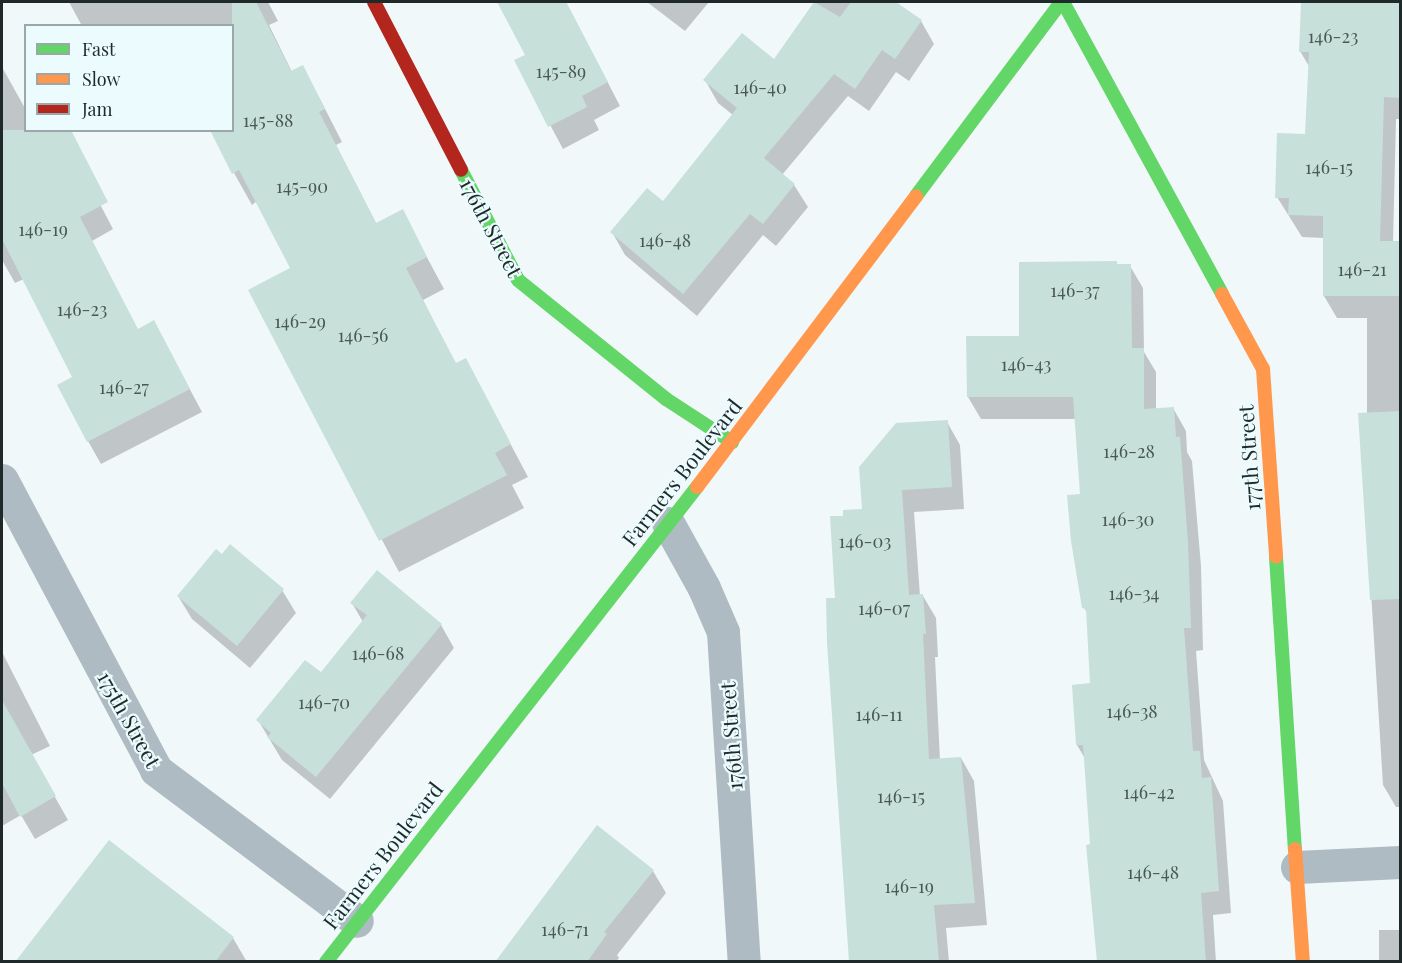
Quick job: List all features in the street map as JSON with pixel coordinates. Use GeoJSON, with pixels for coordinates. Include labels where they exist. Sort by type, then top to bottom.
{"type":"FeatureCollection","features":[{"type":"Feature","properties":{"kind":"street","name":"176th Street"},"geometry":{"type":"LineString","coordinates":[[374,2],[518,280],[666,399],[732,442]]}},
{"type":"Feature","properties":{"kind":"street","name":"Farmers Boulevard"},"geometry":{"type":"LineString","coordinates":[[326,962],[732,442],[1062,2]]}},
{"type":"Feature","properties":{"kind":"street","name":"177th Street"},"geometry":{"type":"LineString","coordinates":[[1062,2],[1263,369],[1303,962]]}},
{"type":"Feature","properties":{"kind":"street","name":"175th Street"},"geometry":{"type":"LineString","coordinates":[[2,480],[156,770],[357,921]]}},
{"type":"Feature","properties":{"kind":"street","name":"176th Street"},"geometry":{"type":"LineString","coordinates":[[668,523],[704,588],[723,632],[744,962]]}},
{"type":"Feature","properties":{"kind":"street"},"geometry":{"type":"LineString","coordinates":[[1297,867],[1401,862]]}},
{"type":"Feature","properties":{"kind":"building"},"geometry":{"type":"Polygon","coordinates":[[[232,2],[256,2],[291,71],[303,65],[325,109],[319,112],[376,223],[403,209],[427,257],[406,268],[456,363],[466,358],[511,444],[495,453],[507,475],[379,541],[248,290],[290,268],[239,170],[232,174],[211,132],[234,132],[234,24],[232,24],[232,2]]]}},
{"type":"Feature","properties":{"kind":"building"},"geometry":{"type":"Polygon","coordinates":[[[497,2],[566,2],[608,82],[582,96],[587,107],[548,127],[514,60],[525,55],[497,2]]]}},
{"type":"Feature","properties":{"kind":"building"},"geometry":{"type":"Polygon","coordinates":[[[814,2],[840,17],[851,2],[896,2],[922,20],[895,59],[882,50],[855,89],[834,74],[764,158],[795,184],[763,224],[750,214],[683,294],[610,232],[647,188],[663,201],[737,108],[703,80],[742,33],[774,59],[814,2]]]}},
{"type":"Feature","properties":{"kind":"building"},"geometry":{"type":"Polygon","coordinates":[[[1301,2],[1401,2],[1401,98],[1384,97],[1380,241],[1401,241],[1401,296],[1323,296],[1323,216],[1288,215],[1289,198],[1275,198],[1277,133],[1305,134],[1309,52],[1299,52],[1301,2]]]}},
{"type":"Feature","properties":{"kind":"building"},"geometry":{"type":"Polygon","coordinates":[[[2,130],[72,132],[108,202],[80,217],[138,329],[154,320],[190,389],[87,442],[57,385],[72,377],[2,239],[2,130]]]}},
{"type":"Feature","properties":{"kind":"building"},"geometry":{"type":"Polygon","coordinates":[[[1117,261],[1117,264],[1131,264],[1132,348],[1144,348],[1144,409],[1174,407],[1176,437],[1180,437],[1188,543],[1191,628],[1184,628],[1193,751],[1200,751],[1202,778],[1211,777],[1219,891],[1201,893],[1206,962],[1097,962],[1086,845],[1090,844],[1083,745],[1076,745],[1072,685],[1090,683],[1086,609],[1082,608],[1071,541],[1067,495],[1080,494],[1073,397],[967,397],[966,336],[1019,336],[1019,262],[1117,261]]]}},
{"type":"Feature","properties":{"kind":"building"},"geometry":{"type":"Polygon","coordinates":[[[1401,411],[1401,599],[1370,600],[1358,413],[1401,411]]]}},
{"type":"Feature","properties":{"kind":"building"},"geometry":{"type":"Polygon","coordinates":[[[948,420],[952,487],[902,490],[909,595],[923,594],[929,759],[961,757],[975,903],[934,905],[939,962],[849,962],[827,643],[826,598],[835,598],[830,516],[843,516],[843,510],[862,509],[859,467],[896,423],[948,420]]]}},
{"type":"Feature","properties":{"kind":"building"},"geometry":{"type":"Polygon","coordinates":[[[230,544],[284,589],[237,646],[177,596],[216,549],[222,554],[230,544]]]}},
{"type":"Feature","properties":{"kind":"building"},"geometry":{"type":"Polygon","coordinates":[[[377,570],[442,624],[316,777],[267,737],[271,733],[256,720],[305,660],[321,672],[367,615],[350,603],[377,570]]]}},
{"type":"Feature","properties":{"kind":"building"},"geometry":{"type":"Polygon","coordinates":[[[2,700],[56,796],[20,817],[2,783],[2,700]]]}},
{"type":"Feature","properties":{"kind":"building"},"geometry":{"type":"Polygon","coordinates":[[[597,825],[654,870],[604,932],[607,934],[587,962],[495,962],[597,825]]]}},
{"type":"Feature","properties":{"kind":"building"},"geometry":{"type":"Polygon","coordinates":[[[109,840],[234,937],[215,962],[15,962],[109,840]]]}},
{"type":"Feature","properties":{"kind":"traffic: fast"},"geometry":{"type":"LineString","coordinates":[[916,196],[1061,2]]}},
{"type":"Feature","properties":{"kind":"traffic: fast"},"geometry":{"type":"LineString","coordinates":[[1063,2],[1222,294]]}},
{"type":"Feature","properties":{"kind":"traffic: fast"},"geometry":{"type":"LineString","coordinates":[[461,170],[518,280],[666,399],[732,442]]}},
{"type":"Feature","properties":{"kind":"traffic: fast"},"geometry":{"type":"LineString","coordinates":[[326,962],[697,487]]}},
{"type":"Feature","properties":{"kind":"traffic: fast"},"geometry":{"type":"LineString","coordinates":[[1276,557],[1295,849]]}},
{"type":"Feature","properties":{"kind":"traffic: slow"},"geometry":{"type":"LineString","coordinates":[[697,487],[916,196]]}},
{"type":"Feature","properties":{"kind":"traffic: slow"},"geometry":{"type":"LineString","coordinates":[[1222,294],[1263,369],[1276,557]]}},
{"type":"Feature","properties":{"kind":"traffic: slow"},"geometry":{"type":"LineString","coordinates":[[1295,849],[1303,962]]}},
{"type":"Feature","properties":{"kind":"traffic: jam"},"geometry":{"type":"LineString","coordinates":[[374,2],[461,170]]}}]}
